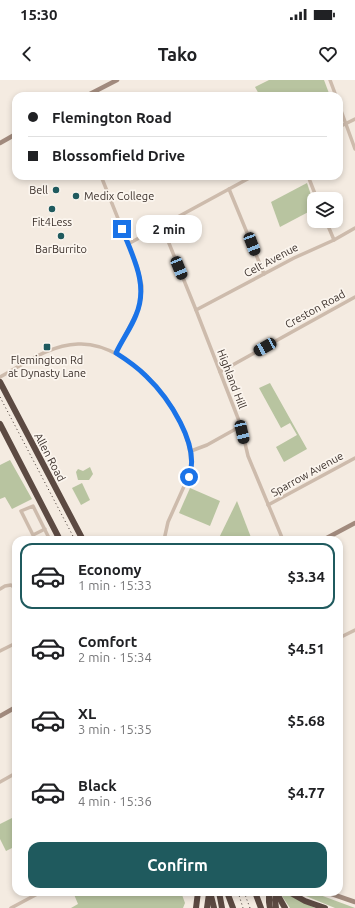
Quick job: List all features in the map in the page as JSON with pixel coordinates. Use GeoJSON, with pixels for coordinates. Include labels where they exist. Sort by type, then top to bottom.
{"type":"FeatureCollection","features":[{"type":"Feature","properties":{"kind":"highway","name":"Allen Road"},"geometry":{"type":"LineString","coordinates":[[0,382],[81,536]]}},
{"type":"Feature","properties":{"kind":"highway"},"geometry":{"type":"LineString","coordinates":[[0,424],[58,536]]}},
{"type":"Feature","properties":{"kind":"highway"},"geometry":{"type":"LineString","coordinates":[[196,908],[198,896]]}},
{"type":"Feature","properties":{"kind":"highway"},"geometry":{"type":"LineString","coordinates":[[211,896],[214,908]]}},
{"type":"Feature","properties":{"kind":"highway"},"geometry":{"type":"LineString","coordinates":[[220,896],[222,908]]}},
{"type":"Feature","properties":{"kind":"highway"},"geometry":{"type":"LineString","coordinates":[[228,896],[233,908]]}},
{"type":"Feature","properties":{"kind":"highway"},"geometry":{"type":"LineString","coordinates":[[257,896],[261,908]]}},
{"type":"Feature","properties":{"kind":"highway"},"geometry":{"type":"LineString","coordinates":[[269,896],[270,908]]}},
{"type":"Feature","properties":{"kind":"highway"},"geometry":{"type":"LineString","coordinates":[[276,896],[276,908]]}},
{"type":"Feature","properties":{"kind":"highway"},"geometry":{"type":"LineString","coordinates":[[278,896],[284,906]]}},
{"type":"Feature","properties":{"kind":"highway"},"geometry":{"type":"LineString","coordinates":[[296,896],[325,908]]}},
{"type":"Feature","properties":{"kind":"street"},"geometry":{"type":"LineString","coordinates":[[94,92],[117,80]]}},
{"type":"Feature","properties":{"kind":"street"},"geometry":{"type":"LineString","coordinates":[[330,80],[334,92]]}},
{"type":"Feature","properties":{"kind":"street"},"geometry":{"type":"LineString","coordinates":[[343,118],[355,149]]}},
{"type":"Feature","properties":{"kind":"street"},"geometry":{"type":"LineString","coordinates":[[345,124],[355,118]]}},
{"type":"Feature","properties":{"kind":"street"},"geometry":{"type":"LineString","coordinates":[[0,143],[12,136]]}},
{"type":"Feature","properties":{"kind":"street"},"geometry":{"type":"LineString","coordinates":[[103,180],[128,244],[142,286],[141,298],[136,316],[116,353]]}},
{"type":"Feature","properties":{"kind":"street"},"geometry":{"type":"LineString","coordinates":[[128,244],[246,180]]}},
{"type":"Feature","properties":{"kind":"street"},"geometry":{"type":"LineString","coordinates":[[310,180],[314,192]]}},
{"type":"Feature","properties":{"kind":"street"},"geometry":{"type":"LineString","coordinates":[[229,189],[264,274]]}},
{"type":"Feature","properties":{"kind":"street","name":"Highland Hill"},"geometry":{"type":"LineString","coordinates":[[162,226],[241,426],[248,456],[281,536]]}},
{"type":"Feature","properties":{"kind":"street"},"geometry":{"type":"LineString","coordinates":[[329,228],[334,240]]}},
{"type":"Feature","properties":{"kind":"street","name":"Celt Avenue"},"geometry":{"type":"LineString","coordinates":[[196,310],[309,250],[334,240],[355,228]]}},
{"type":"Feature","properties":{"kind":"street","name":"Creston Road"},"geometry":{"type":"LineString","coordinates":[[220,372],[355,297]]}},
{"type":"Feature","properties":{"kind":"street"},"geometry":{"type":"LineString","coordinates":[[0,377],[41,354],[66,345],[78,344],[104,348],[116,353],[144,374],[161,393],[177,417],[191,450],[192,465],[190,473],[168,522],[165,536]]}},
{"type":"Feature","properties":{"kind":"street"},"geometry":{"type":"LineString","coordinates":[[191,450],[207,445],[241,426]]}},
{"type":"Feature","properties":{"kind":"street","name":"Sparrow Avenue"},"geometry":{"type":"LineString","coordinates":[[268,505],[355,458]]}},
{"type":"Feature","properties":{"kind":"street"},"geometry":{"type":"LineString","coordinates":[[45,529],[33,536],[21,512],[33,506],[45,529],[48,536]]}},
{"type":"Feature","properties":{"kind":"street"},"geometry":{"type":"LineString","coordinates":[[331,536],[355,523]]}},
{"type":"Feature","properties":{"kind":"street"},"geometry":{"type":"LineString","coordinates":[[0,589],[5,586],[12,586]]}},
{"type":"Feature","properties":{"kind":"street"},"geometry":{"type":"LineString","coordinates":[[343,636],[355,630]]}},
{"type":"Feature","properties":{"kind":"street"},"geometry":{"type":"LineString","coordinates":[[0,651],[12,645]]}},
{"type":"Feature","properties":{"kind":"street"},"geometry":{"type":"LineString","coordinates":[[0,716],[12,709]]}},
{"type":"Feature","properties":{"kind":"street"},"geometry":{"type":"LineString","coordinates":[[0,782],[12,775]]}},
{"type":"Feature","properties":{"kind":"street"},"geometry":{"type":"LineString","coordinates":[[12,908],[34,896]]}},
{"type":"Feature","properties":{"kind":"street"},"geometry":{"type":"LineString","coordinates":[[338,896],[355,902]]}},
{"type":"Feature","properties":{"kind":"green space"},"geometry":{"type":"Polygon","coordinates":[[[269,80],[324,80],[328,92],[258,92],[255,87],[269,80]]]}},
{"type":"Feature","properties":{"kind":"green space"},"geometry":{"type":"Polygon","coordinates":[[[307,183],[310,192],[307,192],[307,213],[280,227],[271,202],[307,183]]]}},
{"type":"Feature","properties":{"kind":"green space"},"geometry":{"type":"Polygon","coordinates":[[[270,383],[307,449],[284,462],[276,447],[297,435],[290,423],[281,428],[259,388],[270,383]]]}},
{"type":"Feature","properties":{"kind":"green space"},"geometry":{"type":"Polygon","coordinates":[[[10,460],[32,499],[12,509],[5,497],[0,499],[0,465],[10,460]]]}},
{"type":"Feature","properties":{"kind":"green space"},"geometry":{"type":"Polygon","coordinates":[[[90,467],[93,474],[89,480],[78,480],[76,472],[78,469],[83,471],[90,467]]]}},
{"type":"Feature","properties":{"kind":"green space"},"geometry":{"type":"Polygon","coordinates":[[[82,483],[90,500],[81,505],[72,488],[82,483]]]}},
{"type":"Feature","properties":{"kind":"green space"},"geometry":{"type":"Polygon","coordinates":[[[190,488],[220,501],[210,526],[179,513],[190,488]]]}},
{"type":"Feature","properties":{"kind":"green space"},"geometry":{"type":"Polygon","coordinates":[[[237,501],[250,536],[220,536],[237,501]]]}},
{"type":"Feature","properties":{"kind":"green space"},"geometry":{"type":"Polygon","coordinates":[[[12,818],[12,848],[6,851],[0,839],[0,824],[12,818]]]}},
{"type":"Feature","properties":{"kind":"green space"},"geometry":{"type":"Polygon","coordinates":[[[75,896],[182,896],[185,903],[183,908],[71,908],[78,904],[75,896]]]}},
{"type":"Feature","properties":{"kind":"green space"},"geometry":{"type":"Polygon","coordinates":[[[282,896],[291,896],[315,908],[290,908],[282,896]]]}},
{"type":"Feature","properties":{"kind":"green space"},"geometry":{"type":"Polygon","coordinates":[[[306,896],[323,896],[355,908],[335,908],[306,896]]]}},
{"type":"Feature","properties":{"kind":"railway"},"geometry":{"type":"LineString","coordinates":[[0,397],[73,536]]}},
{"type":"Feature","properties":{"kind":"railway"},"geometry":{"type":"LineString","coordinates":[[239,896],[243,908]]}},
{"type":"Feature","properties":{"kind":"railway"},"geometry":{"type":"LineString","coordinates":[[246,896],[250,908]]}},
{"type":"Feature","properties":{"kind":"place","name":"Bell"},"geometry":{"type":"Point","coordinates":[56,190]}},
{"type":"Feature","properties":{"kind":"place","name":"Medix College"},"geometry":{"type":"Point","coordinates":[76,196]}},
{"type":"Feature","properties":{"kind":"place","name":"Fit4Less"},"geometry":{"type":"Point","coordinates":[52,209]}},
{"type":"Feature","properties":{"kind":"place","name":"BarBurrito"},"geometry":{"type":"Point","coordinates":[61,236]}},
{"type":"Feature","properties":{"kind":"place","name":"Flemington Rd at Dynasty Lane"},"geometry":{"type":"Point","coordinates":[47,347]}},
{"type":"Feature","properties":{"kind":"route"},"geometry":{"type":"LineString","coordinates":[[122,229],[139,271],[142,291],[141,303],[136,316],[116,353],[138,368],[153,383],[171,407],[191,450],[192,465],[189,477]]}}]}
